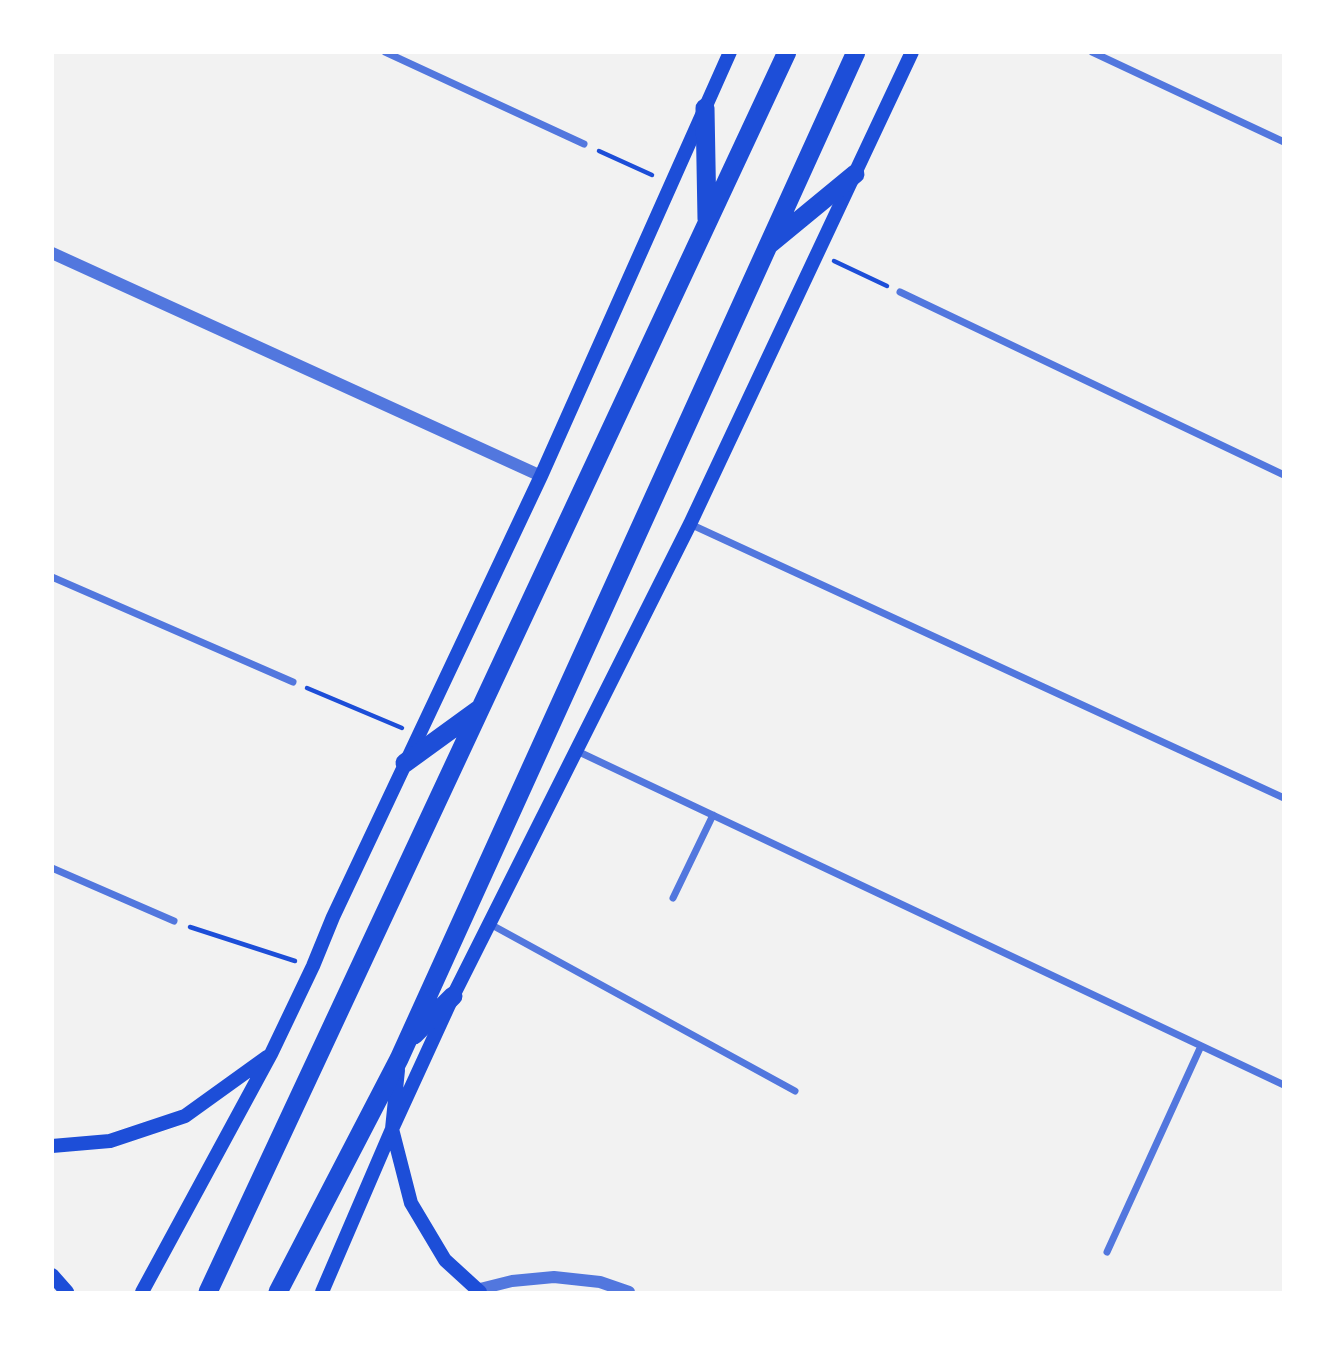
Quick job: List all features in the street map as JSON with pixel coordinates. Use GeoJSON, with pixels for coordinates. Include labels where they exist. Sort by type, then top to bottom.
{"type":"FeatureCollection","features":[{"type":"Feature","properties":{"kind":"highway"},"geometry":{"type":"LineString","coordinates":[[208,1293],[787,52]]}},
{"type":"Feature","properties":{"kind":"highway"},"geometry":{"type":"LineString","coordinates":[[278,1293],[402,1051],[856,52]]}},
{"type":"Feature","properties":{"kind":"highway"},"geometry":{"type":"LineString","coordinates":[[705,108],[708,223]]}},
{"type":"Feature","properties":{"kind":"highway"},"geometry":{"type":"LineString","coordinates":[[767,247],[855,174]]}},
{"type":"Feature","properties":{"kind":"highway"},"geometry":{"type":"LineString","coordinates":[[405,764],[482,708]]}},
{"type":"Feature","properties":{"kind":"highway"},"geometry":{"type":"LineString","coordinates":[[402,1051],[453,996]]}},
{"type":"Feature","properties":{"kind":"main road"},"geometry":{"type":"LineString","coordinates":[[142,1293],[271,1054],[313,966],[541,476],[730,52]]}},
{"type":"Feature","properties":{"kind":"main road"},"geometry":{"type":"LineString","coordinates":[[322,1293],[391,1129],[453,996],[690,524],[912,52]]}},
{"type":"Feature","properties":{"kind":"main road"},"geometry":{"type":"LineString","coordinates":[[402,1051],[391,1129],[411,1203],[445,1260],[475,1292]]}},
{"type":"Feature","properties":{"kind":"main road"},"geometry":{"type":"LineString","coordinates":[[52,1146],[110,1141],[185,1116],[271,1054]]}},
{"type":"Feature","properties":{"kind":"main road"},"geometry":{"type":"LineString","coordinates":[[52,1275],[66,1293]]}},
{"type":"Feature","properties":{"kind":"street"},"geometry":{"type":"LineString","coordinates":[[386,52],[584,144]]}},
{"type":"Feature","properties":{"kind":"street"},"geometry":{"type":"LineString","coordinates":[[1092,52],[1283,142]]}},
{"type":"Feature","properties":{"kind":"street"},"geometry":{"type":"LineString","coordinates":[[52,253],[541,476]]}},
{"type":"Feature","properties":{"kind":"street"},"geometry":{"type":"LineString","coordinates":[[900,292],[1283,475]]}},
{"type":"Feature","properties":{"kind":"street"},"geometry":{"type":"LineString","coordinates":[[690,524],[1283,798]]}},
{"type":"Feature","properties":{"kind":"street"},"geometry":{"type":"LineString","coordinates":[[52,577],[293,682]]}},
{"type":"Feature","properties":{"kind":"street"},"geometry":{"type":"LineString","coordinates":[[577,751],[1283,1085]]}},
{"type":"Feature","properties":{"kind":"street"},"geometry":{"type":"LineString","coordinates":[[673,898],[713,815]]}},
{"type":"Feature","properties":{"kind":"street"},"geometry":{"type":"LineString","coordinates":[[52,868],[174,921]]}},
{"type":"Feature","properties":{"kind":"street"},"geometry":{"type":"LineString","coordinates":[[490,923],[795,1091]]}},
{"type":"Feature","properties":{"kind":"street"},"geometry":{"type":"LineString","coordinates":[[1107,1252],[1201,1046]]}},
{"type":"Feature","properties":{"kind":"street"},"geometry":{"type":"LineString","coordinates":[[475,1292],[512,1281],[554,1277],[600,1282],[629,1293]]}},
{"type":"Feature","properties":{"kind":"path"},"geometry":{"type":"LineString","coordinates":[[584,144],[671,185]]}},
{"type":"Feature","properties":{"kind":"path"},"geometry":{"type":"LineString","coordinates":[[818,253],[900,292]]}},
{"type":"Feature","properties":{"kind":"path"},"geometry":{"type":"LineString","coordinates":[[293,682],[419,736]]}},
{"type":"Feature","properties":{"kind":"path"},"geometry":{"type":"LineString","coordinates":[[174,921],[313,966]]}}]}
